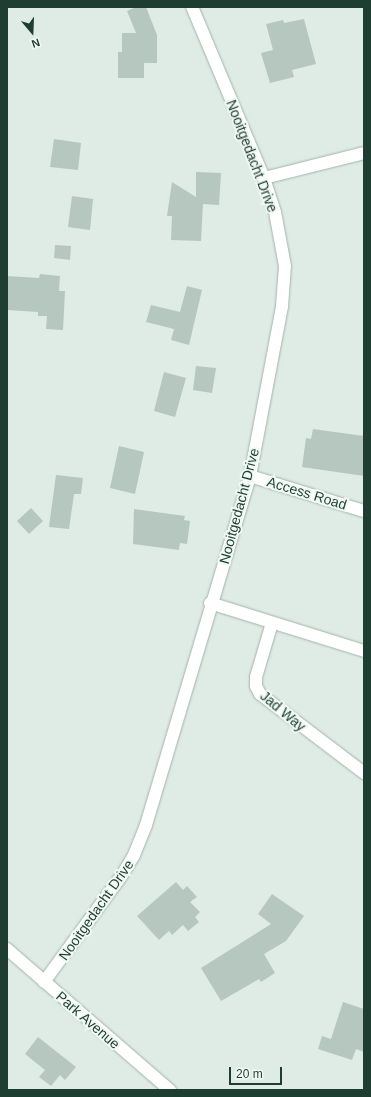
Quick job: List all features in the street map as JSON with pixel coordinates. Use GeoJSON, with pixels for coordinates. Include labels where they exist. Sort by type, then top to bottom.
{"type":"FeatureCollection","features":[{"type":"Feature","properties":{"kind":"street","name":"Nooitgedacht Drive"},"geometry":{"type":"LineString","coordinates":[[44,982],[134,855],[194,671],[210,604],[250,476],[282,306],[285,266],[277,219],[264,178],[192,7]]}},
{"type":"Feature","properties":{"kind":"street"},"geometry":{"type":"LineString","coordinates":[[264,178],[364,153]]}},
{"type":"Feature","properties":{"kind":"street","name":"Access Road"},"geometry":{"type":"LineString","coordinates":[[250,476],[364,511]]}},
{"type":"Feature","properties":{"kind":"street"},"geometry":{"type":"LineString","coordinates":[[210,604],[364,651]]}},
{"type":"Feature","properties":{"kind":"street","name":"Jad Way"},"geometry":{"type":"LineString","coordinates":[[272,623],[256,677],[256,686],[260,694],[364,774]]}},
{"type":"Feature","properties":{"kind":"street","name":"Park Avenue"},"geometry":{"type":"LineString","coordinates":[[7,949],[170,1090]]}},
{"type":"Feature","properties":{"kind":"building"},"geometry":{"type":"Polygon","coordinates":[[[136,7],[146,7],[157,35],[157,63],[144,63],[144,78],[118,78],[118,52],[122,52],[122,33],[136,33],[127,11],[136,7]]]}},
{"type":"Feature","properties":{"kind":"building"},"geometry":{"type":"Polygon","coordinates":[[[304,19],[316,64],[292,70],[294,77],[270,83],[261,53],[273,50],[266,24],[283,20],[284,23],[304,19]]]}},
{"type":"Feature","properties":{"kind":"building"},"geometry":{"type":"Polygon","coordinates":[[[54,139],[81,143],[78,170],[50,167],[54,139]]]}},
{"type":"Feature","properties":{"kind":"building"},"geometry":{"type":"Polygon","coordinates":[[[196,172],[221,173],[219,205],[203,204],[201,241],[171,240],[172,216],[167,216],[172,182],[196,197],[196,172]]]}},
{"type":"Feature","properties":{"kind":"building"},"geometry":{"type":"Polygon","coordinates":[[[72,196],[93,199],[90,230],[68,227],[72,196]]]}},
{"type":"Feature","properties":{"kind":"building"},"geometry":{"type":"Polygon","coordinates":[[[55,245],[71,246],[70,260],[54,258],[55,245]]]}},
{"type":"Feature","properties":{"kind":"building"},"geometry":{"type":"Polygon","coordinates":[[[40,274],[60,276],[59,291],[65,291],[63,330],[46,329],[47,316],[38,316],[38,312],[7,310],[7,276],[39,278],[40,274]]]}},
{"type":"Feature","properties":{"kind":"building"},"geometry":{"type":"Polygon","coordinates":[[[187,286],[202,290],[189,345],[171,340],[174,329],[146,322],[151,305],[180,312],[187,286]]]}},
{"type":"Feature","properties":{"kind":"building"},"geometry":{"type":"Polygon","coordinates":[[[196,366],[216,368],[212,393],[193,390],[196,366]]]}},
{"type":"Feature","properties":{"kind":"building"},"geometry":{"type":"Polygon","coordinates":[[[164,372],[186,378],[175,417],[154,411],[164,372]]]}},
{"type":"Feature","properties":{"kind":"building"},"geometry":{"type":"Polygon","coordinates":[[[313,429],[364,436],[364,476],[302,467],[306,438],[311,439],[313,429]]]}},
{"type":"Feature","properties":{"kind":"building"},"geometry":{"type":"Polygon","coordinates":[[[119,446],[144,452],[135,494],[110,488],[119,446]]]}},
{"type":"Feature","properties":{"kind":"building"},"geometry":{"type":"Polygon","coordinates":[[[56,475],[83,478],[81,494],[74,494],[69,529],[49,527],[56,475]]]}},
{"type":"Feature","properties":{"kind":"building"},"geometry":{"type":"Polygon","coordinates":[[[31,508],[43,521],[29,534],[17,521],[31,508]]]}},
{"type":"Feature","properties":{"kind":"building"},"geometry":{"type":"Polygon","coordinates":[[[134,509],[185,516],[184,520],[190,521],[187,544],[180,543],[179,550],[133,544],[134,509]]]}},
{"type":"Feature","properties":{"kind":"building"},"geometry":{"type":"Polygon","coordinates":[[[176,882],[183,890],[187,886],[197,897],[190,902],[200,912],[195,917],[199,922],[188,931],[183,925],[172,935],[169,931],[159,940],[137,916],[176,882]]]}},
{"type":"Feature","properties":{"kind":"building"},"geometry":{"type":"Polygon","coordinates":[[[272,894],[304,916],[286,941],[264,954],[275,973],[261,982],[259,979],[221,1001],[201,968],[271,924],[258,914],[272,894]]]}},
{"type":"Feature","properties":{"kind":"building"},"geometry":{"type":"Polygon","coordinates":[[[343,1002],[364,1009],[364,1052],[356,1049],[352,1060],[318,1049],[322,1036],[331,1039],[343,1002]]]}},
{"type":"Feature","properties":{"kind":"building"},"geometry":{"type":"Polygon","coordinates":[[[38,1037],[76,1067],[65,1080],[60,1075],[51,1086],[39,1077],[45,1070],[25,1054],[38,1037]]]}}]}
